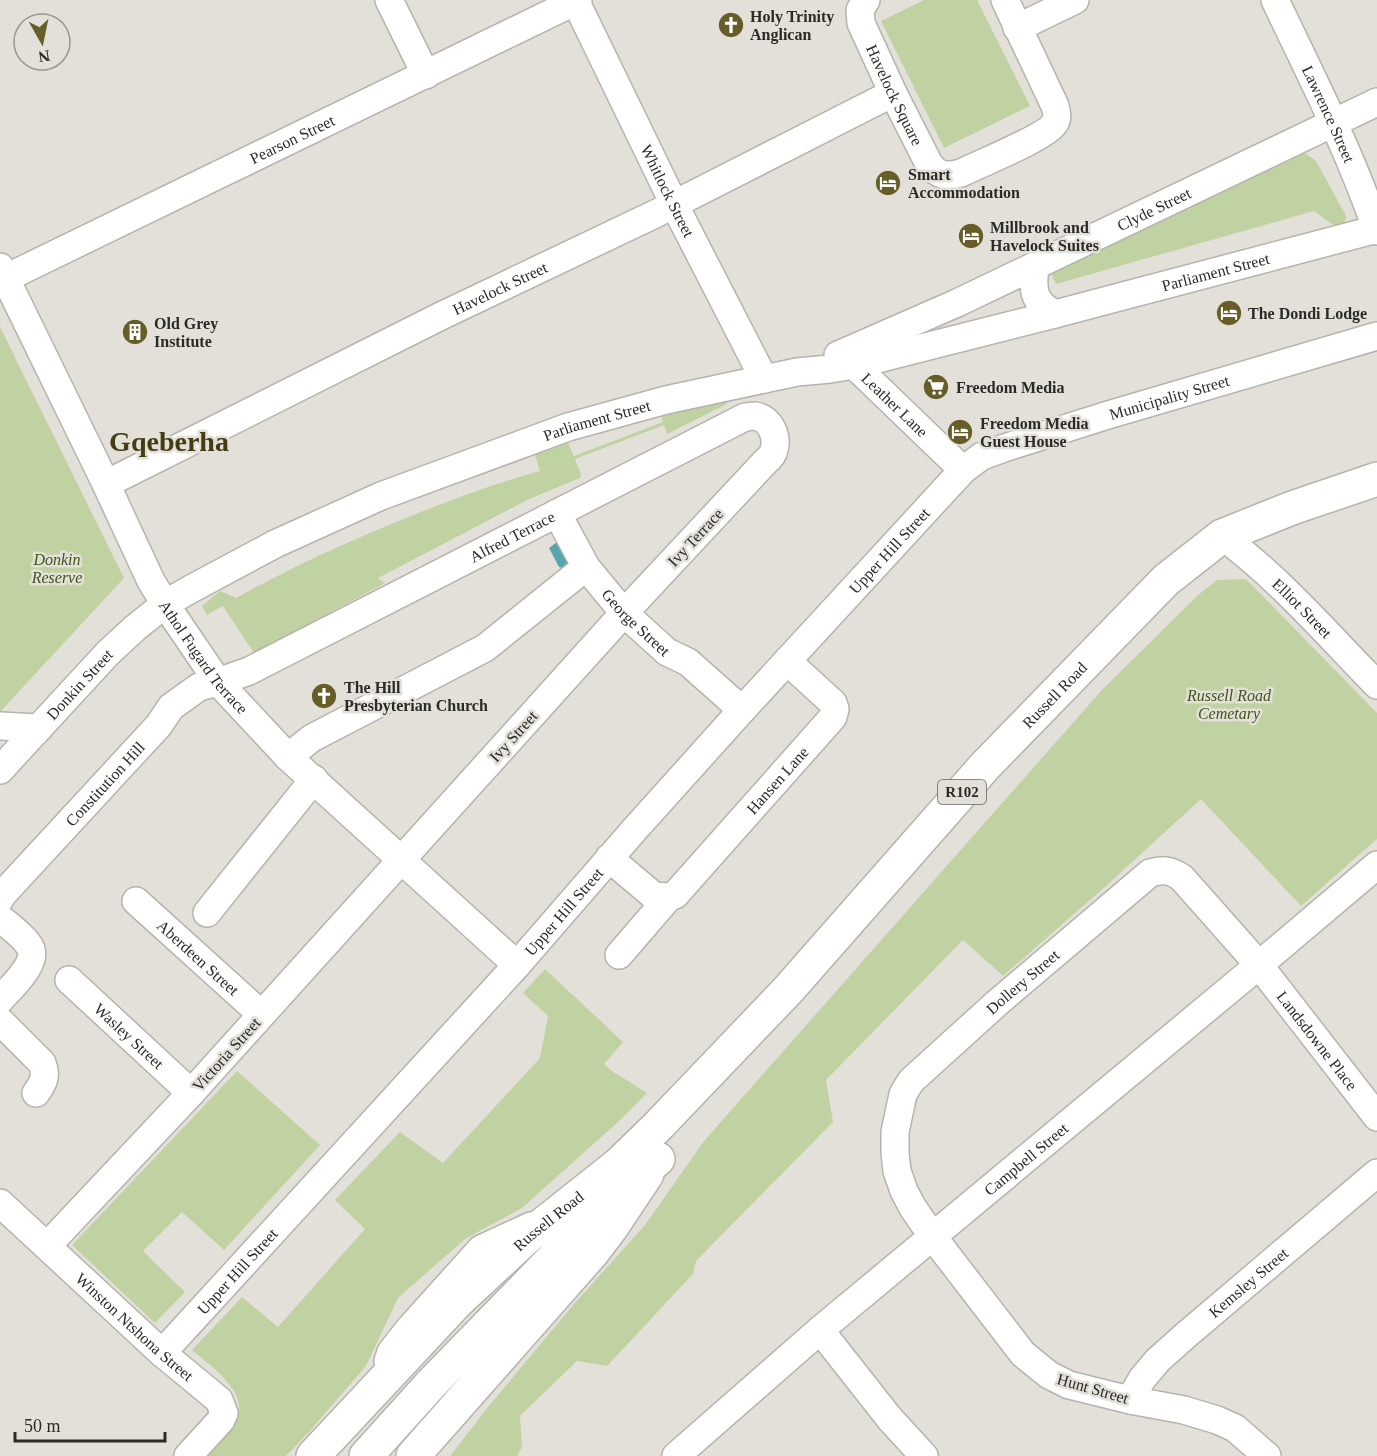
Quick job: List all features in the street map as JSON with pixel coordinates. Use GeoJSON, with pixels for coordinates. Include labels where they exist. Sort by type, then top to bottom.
{"type":"FeatureCollection","features":[{"type":"Feature","properties":{"kind":"main road","name":"Russell Road"},"geometry":{"type":"LineString","coordinates":[[313,1456],[457,1302],[527,1237],[619,1164],[788,990],[984,767],[1166,580],[1222,537],[1292,508],[1377,479]]}},
{"type":"Feature","properties":{"kind":"main road","name":"Russell Road"},"geometry":{"type":"LineString","coordinates":[[413,1456],[592,1253],[658,1159],[788,990]]}},
{"type":"Feature","properties":{"kind":"main road"},"geometry":{"type":"LineString","coordinates":[[342,1456],[618,1192],[658,1159]]}},
{"type":"Feature","properties":{"kind":"main road"},"geometry":{"type":"LineString","coordinates":[[366,1456],[424,1379],[619,1164]]}},
{"type":"Feature","properties":{"kind":"street"},"geometry":{"type":"LineString","coordinates":[[389,0],[426,75]]}},
{"type":"Feature","properties":{"kind":"street","name":"Pearson Street"},"geometry":{"type":"LineString","coordinates":[[3,273],[426,75],[577,0]]}},
{"type":"Feature","properties":{"kind":"street","name":"Whitlock Street"},"geometry":{"type":"LineString","coordinates":[[577,0],[674,204],[764,379]]}},
{"type":"Feature","properties":{"kind":"street","name":"Havelock Square"},"geometry":{"type":"LineString","coordinates":[[866,0],[860,10],[861,23],[929,164],[943,176],[961,173],[1044,134],[1056,122],[1057,112],[1005,0]]}},
{"type":"Feature","properties":{"kind":"street"},"geometry":{"type":"LineString","coordinates":[[1017,28],[1075,0]]}},
{"type":"Feature","properties":{"kind":"street","name":"Lawrence Street"},"geometry":{"type":"LineString","coordinates":[[1275,0],[1333,123],[1377,229]]}},
{"type":"Feature","properties":{"kind":"street","name":"Havelock Street"},"geometry":{"type":"LineString","coordinates":[[106,484],[443,315],[674,204],[893,93]]}},
{"type":"Feature","properties":{"kind":"street","name":"Clyde Street"},"geometry":{"type":"LineString","coordinates":[[797,372],[957,303],[1377,102]]}},
{"type":"Feature","properties":{"kind":"street","name":"Parliament Street"},"geometry":{"type":"LineString","coordinates":[[165,604],[275,544],[381,496],[568,427],[666,400],[797,372],[854,364],[1055,314],[1377,229]]}},
{"type":"Feature","properties":{"kind":"street"},"geometry":{"type":"LineString","coordinates":[[1035,266],[1033,280],[1036,297],[1042,306],[1055,314]]}},
{"type":"Feature","properties":{"kind":"street","name":"Athol Fugard Terrace"},"geometry":{"type":"LineString","coordinates":[[3,273],[152,581],[218,682],[288,757],[517,965]]}},
{"type":"Feature","properties":{"kind":"street","name":"Municipality Street"},"geometry":{"type":"LineString","coordinates":[[963,470],[982,456],[1004,448],[1377,336]]}},
{"type":"Feature","properties":{"kind":"street","name":"Leather Lane"},"geometry":{"type":"LineString","coordinates":[[854,364],[963,470]]}},
{"type":"Feature","properties":{"kind":"street","name":"Alfred Terrace"},"geometry":{"type":"LineString","coordinates":[[218,682],[249,672],[746,417],[756,416],[766,420],[771,427],[775,449],[766,462]]}},
{"type":"Feature","properties":{"kind":"street","name":"Ivy Terrace"},"geometry":{"type":"LineString","coordinates":[[628,608],[766,462]]}},
{"type":"Feature","properties":{"kind":"street","name":"Upper Hill Street"},"geometry":{"type":"LineString","coordinates":[[162,1353],[517,965],[609,858],[742,710],[963,470]]}},
{"type":"Feature","properties":{"kind":"street","name":"George Street"},"geometry":{"type":"LineString","coordinates":[[565,509],[586,567],[628,608],[667,652],[688,662],[742,710]]}},
{"type":"Feature","properties":{"kind":"street","name":"George Street"},"geometry":{"type":"LineString","coordinates":[[565,509],[613,581],[628,608]]}},
{"type":"Feature","properties":{"kind":"street","name":"Elliot Street"},"geometry":{"type":"LineString","coordinates":[[1222,537],[1246,554],[1366,657],[1377,685]]}},
{"type":"Feature","properties":{"kind":"street"},"geometry":{"type":"LineString","coordinates":[[288,757],[312,738],[485,648],[586,567]]}},
{"type":"Feature","properties":{"kind":"street","name":"Donkin Street"},"geometry":{"type":"LineString","coordinates":[[0,770],[108,653],[135,627],[165,604]]}},
{"type":"Feature","properties":{"kind":"street","name":"Ivy Street"},"geometry":{"type":"LineString","coordinates":[[402,859],[628,608]]}},
{"type":"Feature","properties":{"kind":"street","name":"Hansen Lane"},"geometry":{"type":"LineString","coordinates":[[619,955],[833,717],[835,710],[833,703],[787,662]]}},
{"type":"Feature","properties":{"kind":"street","name":"Constitution Hill"},"geometry":{"type":"LineString","coordinates":[[0,899],[159,725],[171,707],[199,687],[218,682]]}},
{"type":"Feature","properties":{"kind":"street"},"geometry":{"type":"LineString","coordinates":[[0,726],[39,728]]}},
{"type":"Feature","properties":{"kind":"street"},"geometry":{"type":"LineString","coordinates":[[207,912],[314,779]]}},
{"type":"Feature","properties":{"kind":"street"},"geometry":{"type":"LineString","coordinates":[[609,858],[654,896],[669,897]]}},
{"type":"Feature","properties":{"kind":"street","name":"Victoria Street"},"geometry":{"type":"LineString","coordinates":[[47,1246],[191,1093],[402,859]]}},
{"type":"Feature","properties":{"kind":"street","name":"Campbell Street"},"geometry":{"type":"LineString","coordinates":[[676,1456],[820,1330],[1377,865]]}},
{"type":"Feature","properties":{"kind":"street","name":"Dollery Street"},"geometry":{"type":"LineString","coordinates":[[933,1237],[913,1208],[897,1171],[895,1132],[903,1094],[911,1081],[998,1003],[1150,873],[1161,870],[1172,871],[1182,878],[1259,965]]}},
{"type":"Feature","properties":{"kind":"street","name":"Aberdeen Street"},"geometry":{"type":"LineString","coordinates":[[136,901],[261,1014]]}},
{"type":"Feature","properties":{"kind":"street"},"geometry":{"type":"LineString","coordinates":[[0,918],[28,944],[32,958],[29,966],[0,1000]]}},
{"type":"Feature","properties":{"kind":"street","name":"Landsdowne Place"},"geometry":{"type":"LineString","coordinates":[[1259,965],[1377,1117]]}},
{"type":"Feature","properties":{"kind":"street","name":"Wasley Street"},"geometry":{"type":"LineString","coordinates":[[69,980],[191,1093]]}},
{"type":"Feature","properties":{"kind":"street"},"geometry":{"type":"LineString","coordinates":[[0,1021],[42,1063],[45,1078],[36,1093]]}},
{"type":"Feature","properties":{"kind":"street","name":"Kemsley Street"},"geometry":{"type":"LineString","coordinates":[[1130,1400],[1142,1379],[1158,1360],[1377,1173]]}},
{"type":"Feature","properties":{"kind":"street","name":"Winston Ntshona Street"},"geometry":{"type":"LineString","coordinates":[[0,1203],[162,1353],[219,1401],[224,1413],[221,1420],[188,1456]]}},
{"type":"Feature","properties":{"kind":"street","name":"Hunt Street"},"geometry":{"type":"LineString","coordinates":[[933,1237],[1023,1354],[1049,1375],[1069,1385],[1217,1419],[1235,1428],[1268,1456]]}},
{"type":"Feature","properties":{"kind":"street"},"geometry":{"type":"LineString","coordinates":[[820,1330],[891,1419],[924,1456]]}},
{"type":"Feature","properties":{"kind":"green space"},"geometry":{"type":"Polygon","coordinates":[[[924,0],[977,0],[1030,106],[944,148],[881,21],[924,0]]]}},
{"type":"Feature","properties":{"kind":"green space"},"geometry":{"type":"Polygon","coordinates":[[[1299,153],[1306,154],[1316,161],[1345,214],[1344,224],[1333,225],[1314,211],[1056,284],[1051,273],[1299,153]]]}},
{"type":"Feature","properties":{"kind":"green space","name":"Donkin Reserve"},"geometry":{"type":"Polygon","coordinates":[[[0,327],[124,578],[0,712],[0,327]]]}},
{"type":"Feature","properties":{"kind":"green space"},"geometry":{"type":"Polygon","coordinates":[[[726,396],[727,404],[667,434],[664,425],[575,459],[580,478],[529,499],[378,578],[385,583],[254,653],[223,606],[207,615],[202,606],[220,591],[236,598],[308,561],[381,528],[472,493],[540,471],[535,455],[563,442],[568,443],[574,456],[663,422],[660,413],[726,396]]]}},
{"type":"Feature","properties":{"kind":"green space","name":"Russell Road Cemetary"},"geometry":{"type":"Polygon","coordinates":[[[1246,579],[1377,713],[1377,839],[1301,906],[1201,799],[1003,976],[963,940],[826,1080],[833,1122],[696,1261],[693,1274],[607,1366],[577,1361],[520,1416],[522,1447],[517,1456],[450,1456],[574,1304],[645,1225],[704,1141],[1101,691],[1198,595],[1217,580],[1246,579]]]}},
{"type":"Feature","properties":{"kind":"green space"},"geometry":{"type":"Polygon","coordinates":[[[545,969],[623,1042],[604,1064],[647,1093],[522,1208],[465,1239],[398,1298],[366,1366],[286,1456],[203,1456],[234,1421],[239,1407],[237,1397],[225,1379],[192,1350],[242,1297],[278,1327],[365,1229],[335,1200],[400,1132],[443,1163],[540,1058],[548,1016],[523,993],[545,969]]]}},
{"type":"Feature","properties":{"kind":"green space"},"geometry":{"type":"Polygon","coordinates":[[[237,1071],[320,1145],[224,1250],[182,1212],[143,1251],[185,1292],[155,1323],[72,1245],[237,1071]]]}},
{"type":"Feature","properties":{"kind":"water"},"geometry":{"type":"Polygon","coordinates":[[[557,542],[570,564],[562,568],[559,567],[549,548],[557,542]]]}},
{"type":"Feature","properties":{"kind":"place","name":"Holy Trinity Anglican"},"geometry":{"type":"Point","coordinates":[731,25]}},
{"type":"Feature","properties":{"kind":"place","name":"Smart Accommodation"},"geometry":{"type":"Point","coordinates":[888,183]}},
{"type":"Feature","properties":{"kind":"place","name":"Millbrook and Havelock Suites"},"geometry":{"type":"Point","coordinates":[971,236]}},
{"type":"Feature","properties":{"kind":"place","name":"The Dondi Lodge"},"geometry":{"type":"Point","coordinates":[1229,313]}},
{"type":"Feature","properties":{"kind":"place","name":"Old Grey Institute"},"geometry":{"type":"Point","coordinates":[135,332]}},
{"type":"Feature","properties":{"kind":"place","name":"Freedom Media"},"geometry":{"type":"Point","coordinates":[936,387]}},
{"type":"Feature","properties":{"kind":"place","name":"Freedom Media Guest House"},"geometry":{"type":"Point","coordinates":[960,432]}},
{"type":"Feature","properties":{"kind":"place","name":"The Hill Presbyterian Church"},"geometry":{"type":"Point","coordinates":[324,696]}},
{"type":"Feature","properties":{"kind":"district","name":"Gqeberha"},"geometry":{"type":"Point","coordinates":[169,441]}}]}
